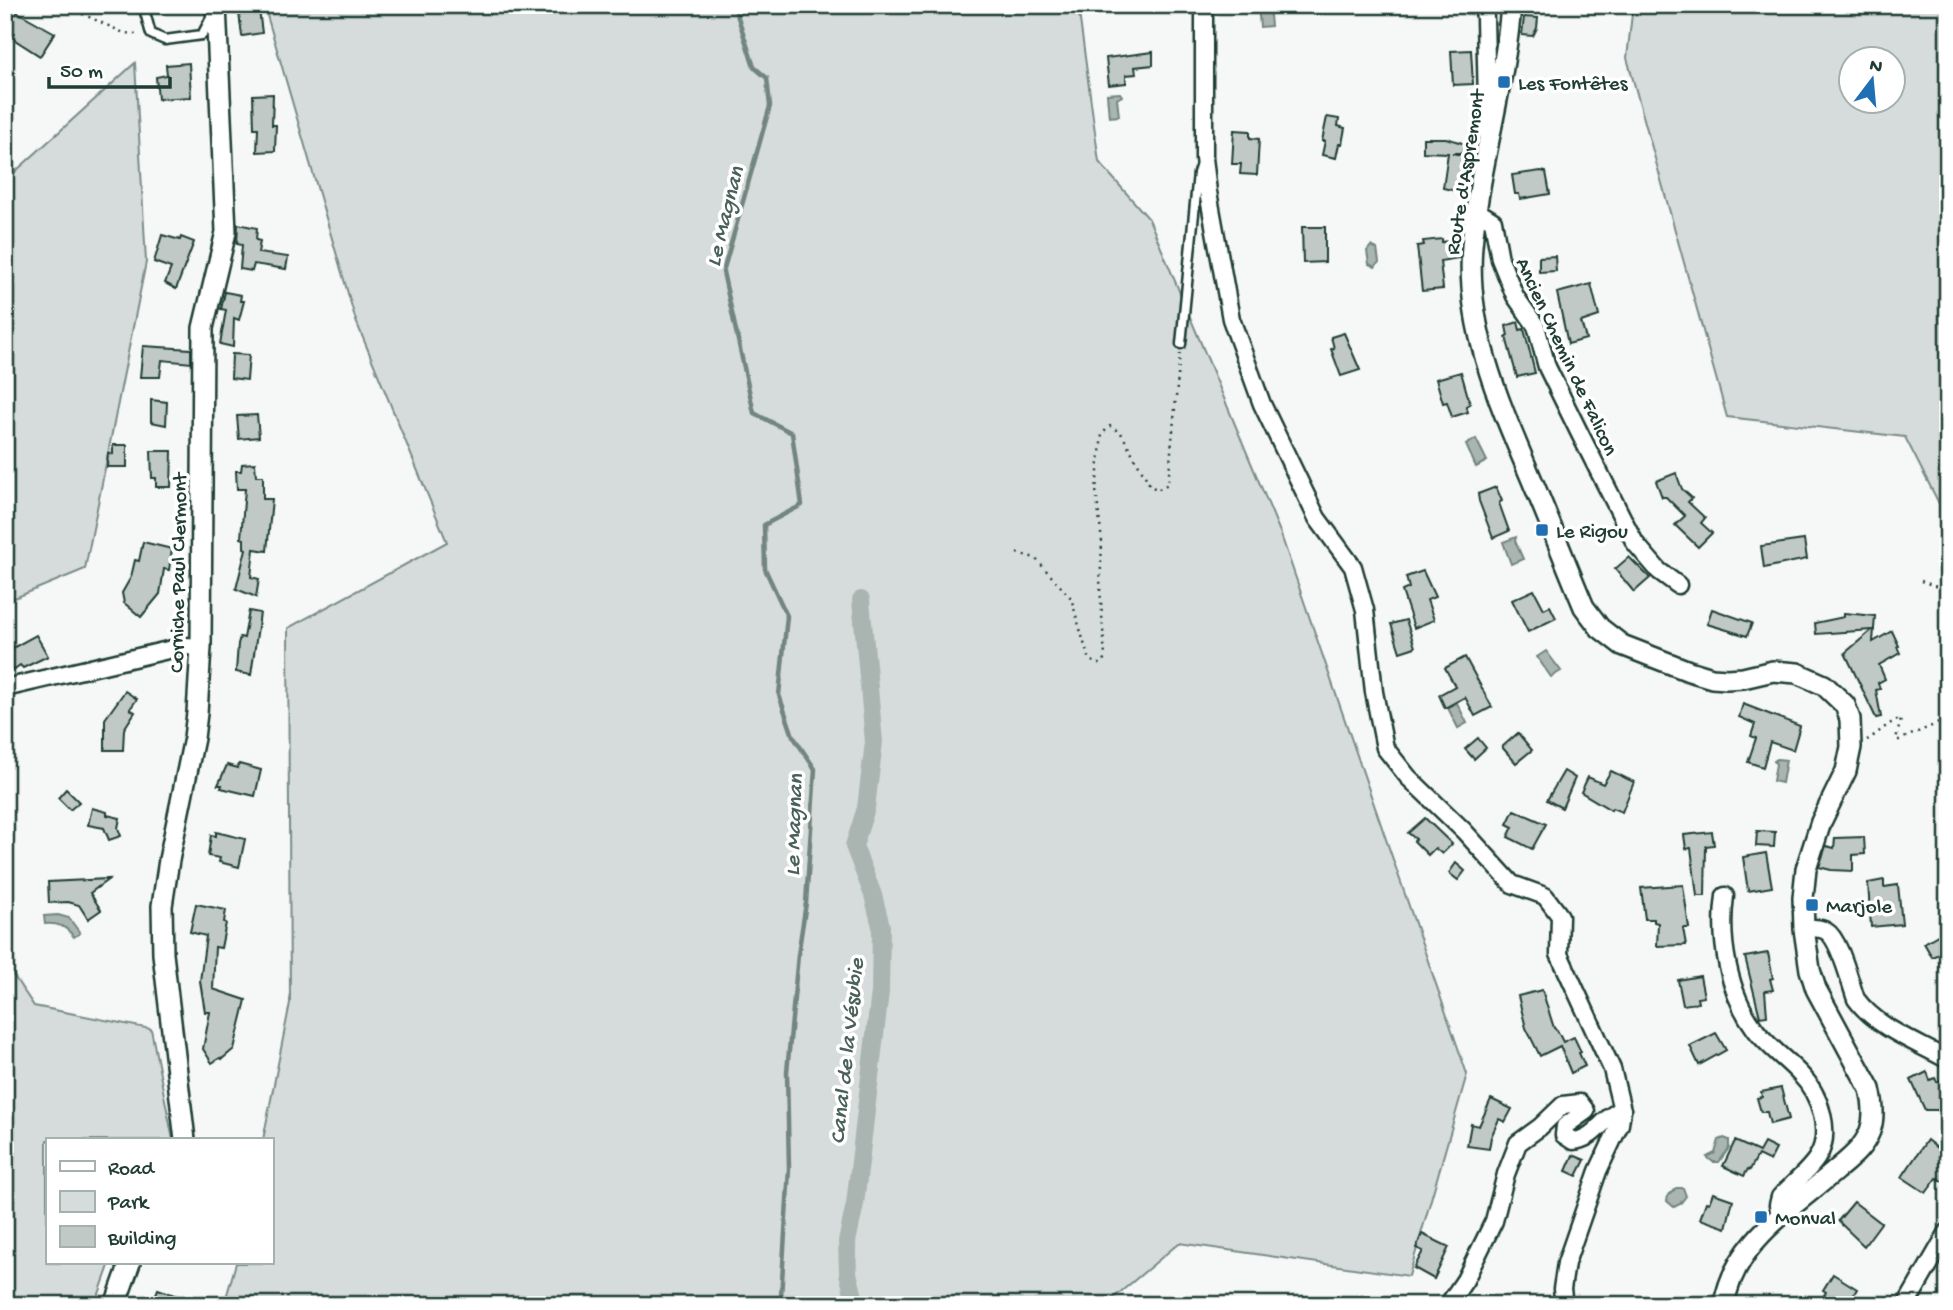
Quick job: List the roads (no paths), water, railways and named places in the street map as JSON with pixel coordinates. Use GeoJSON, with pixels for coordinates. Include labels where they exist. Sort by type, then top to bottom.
{"type":"FeatureCollection","features":[{"type":"Feature","properties":{"kind":"street"},"geometry":{"type":"LineString","coordinates":[[1204,5],[1204,159],[1227,300],[1262,404],[1317,517],[1353,567],[1365,610],[1374,692],[1385,748],[1408,777],[1464,831],[1512,884],[1545,896],[1560,916],[1559,954],[1612,1069],[1622,1110],[1620,1124],[1598,1171],[1566,1263],[1562,1289],[1564,1305]]}},
{"type":"Feature","properties":{"kind":"street"},"geometry":{"type":"LineString","coordinates":[[1483,5],[1487,104],[1493,123]]}},
{"type":"Feature","properties":{"kind":"street","name":"Route d'Aspremont"},"geometry":{"type":"LineString","coordinates":[[1511,5],[1506,54],[1472,247],[1474,292],[1480,337],[1488,369],[1584,607],[1593,620],[1622,645],[1698,674],[1727,679],[1781,671],[1812,678],[1835,693],[1845,705],[1850,719],[1852,747],[1846,771],[1821,822],[1806,869],[1804,929],[1810,970],[1816,989],[1870,1089],[1873,1116],[1871,1128],[1858,1151],[1754,1241],[1738,1264],[1724,1305]]}},
{"type":"Feature","properties":{"kind":"street","name":"Corniche Paul Clermont"},"geometry":{"type":"LineString","coordinates":[[185,1138],[163,954],[162,906],[194,738],[201,647],[203,328],[226,232],[216,6]]}},
{"type":"Feature","properties":{"kind":"street","name":"Ancien Chemin de Falicon"},"geometry":{"type":"LineString","coordinates":[[1477,211],[1493,221],[1500,259],[1516,296],[1536,326],[1550,374],[1635,543],[1659,570],[1678,585]]}},
{"type":"Feature","properties":{"kind":"street"},"geometry":{"type":"LineString","coordinates":[[5,688],[185,646],[201,647]]}},
{"type":"Feature","properties":{"kind":"street"},"geometry":{"type":"LineString","coordinates":[[1725,896],[1721,921],[1736,995],[1756,1031],[1802,1076],[1815,1094],[1824,1122],[1821,1150],[1816,1160],[1780,1197],[1780,1216]]}},
{"type":"Feature","properties":{"kind":"street"},"geometry":{"type":"LineString","coordinates":[[1804,929],[1815,927],[1834,937],[1856,999],[1869,1014],[1948,1060]]}},
{"type":"Feature","properties":{"kind":"street"},"geometry":{"type":"LineString","coordinates":[[1448,1305],[1465,1280],[1494,1221],[1506,1174],[1518,1143],[1569,1102],[1580,1103],[1586,1111],[1565,1126],[1564,1135],[1573,1141],[1590,1137],[1611,1114],[1622,1110]]}},
{"type":"Feature","properties":{"kind":"street"},"geometry":{"type":"LineString","coordinates":[[1906,1305],[1948,1232]]}},
{"type":"Feature","properties":{"kind":"street"},"geometry":{"type":"LineString","coordinates":[[115,1305],[130,1264]]}},
{"type":"Feature","properties":{"kind":"lane"},"geometry":{"type":"LineString","coordinates":[[143,5],[151,34],[165,40],[202,35],[216,6]]}},
{"type":"Feature","properties":{"kind":"lane"},"geometry":{"type":"LineString","coordinates":[[1181,344],[1198,173],[1204,159]]}},
{"type":"Feature","properties":{"kind":"waterway","name":"Le Magnan"},"geometry":{"type":"LineString","coordinates":[[734,5],[754,67],[767,78],[770,106],[723,272],[754,413],[792,433],[802,505],[764,525],[765,569],[787,616],[779,695],[793,736],[815,769],[806,903],[798,955],[787,1072],[789,1169],[781,1297],[778,1305]]}},
{"type":"Feature","properties":{"kind":"waterway","name":"Canal de la Vésubie"},"geometry":{"type":"LineString","coordinates":[[856,1305],[848,1273],[847,1242],[855,1204],[880,992],[881,926],[873,895],[854,846],[866,808],[874,742],[861,600]]}},
{"type":"Feature","properties":{"kind":"place","name":"Les Fontêtes"},"geometry":{"type":"Point","coordinates":[1504,82]}},
{"type":"Feature","properties":{"kind":"place","name":"Le Rigou"},"geometry":{"type":"Point","coordinates":[1542,530]}},
{"type":"Feature","properties":{"kind":"place","name":"Marjole"},"geometry":{"type":"Point","coordinates":[1812,905]}},
{"type":"Feature","properties":{"kind":"place","name":"Monval"},"geometry":{"type":"Point","coordinates":[1761,1217]}}]}
